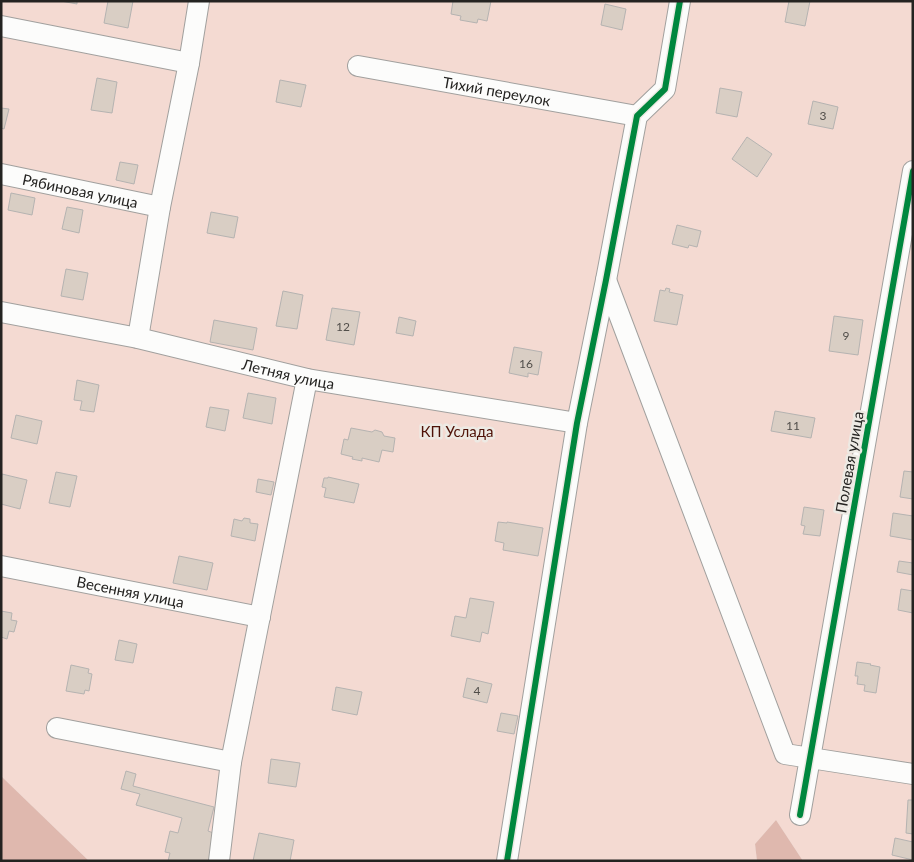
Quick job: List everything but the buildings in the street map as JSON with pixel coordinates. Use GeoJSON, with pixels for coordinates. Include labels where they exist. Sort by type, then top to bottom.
{"type":"FeatureCollection","features":[{"type":"Feature","properties":{"kind":"street"},"geometry":{"type":"LineString","coordinates":[[138,338],[160,206],[189,63],[199,1]]}},
{"type":"Feature","properties":{"kind":"street"},"geometry":{"type":"LineString","coordinates":[[507,861],[577,423],[637,116],[665,89],[680,1]]}},
{"type":"Feature","properties":{"kind":"street"},"geometry":{"type":"LineString","coordinates":[[1,26],[189,63]]}},
{"type":"Feature","properties":{"kind":"street","name":"Тихий переулок"},"geometry":{"type":"LineString","coordinates":[[358,66],[637,116]]}},
{"type":"Feature","properties":{"kind":"street","name":"Полевая улица"},"geometry":{"type":"LineString","coordinates":[[800,815],[913,171]]}},
{"type":"Feature","properties":{"kind":"street","name":"Рябиновая улица"},"geometry":{"type":"LineString","coordinates":[[1,174],[160,206]]}},
{"type":"Feature","properties":{"kind":"street"},"geometry":{"type":"LineString","coordinates":[[606,280],[786,754],[913,774]]}},
{"type":"Feature","properties":{"kind":"street","name":"Летняя улица"},"geometry":{"type":"LineString","coordinates":[[1,312],[138,338],[307,379],[577,423]]}},
{"type":"Feature","properties":{"kind":"street"},"geometry":{"type":"LineString","coordinates":[[219,861],[231,762],[307,379]]}},
{"type":"Feature","properties":{"kind":"street","name":"Весенняя улица"},"geometry":{"type":"LineString","coordinates":[[1,566],[260,617]]}},
{"type":"Feature","properties":{"kind":"street"},"geometry":{"type":"LineString","coordinates":[[58,728],[231,762]]}},
{"type":"Feature","properties":{"kind":"green space","name":"КП Услада"},"geometry":{"type":"Polygon","coordinates":[[[1,1],[913,1],[913,861],[803,861],[776,820],[755,844],[757,861],[89,861],[1,776],[1,1]]]}},
{"type":"Feature","properties":{"kind":"shaded area"},"geometry":{"type":"Polygon","coordinates":[[[1,776],[89,861],[1,861],[1,776]]]}},
{"type":"Feature","properties":{"kind":"shaded area"},"geometry":{"type":"Polygon","coordinates":[[[776,820],[803,861],[757,861],[755,844],[776,820]]]}},
{"type":"Feature","properties":{"kind":"cycle path"},"geometry":{"type":"LineString","coordinates":[[507,861],[577,423],[637,116],[665,89],[680,1]]}},
{"type":"Feature","properties":{"kind":"cycle path"},"geometry":{"type":"LineString","coordinates":[[800,815],[913,171]]}}]}
